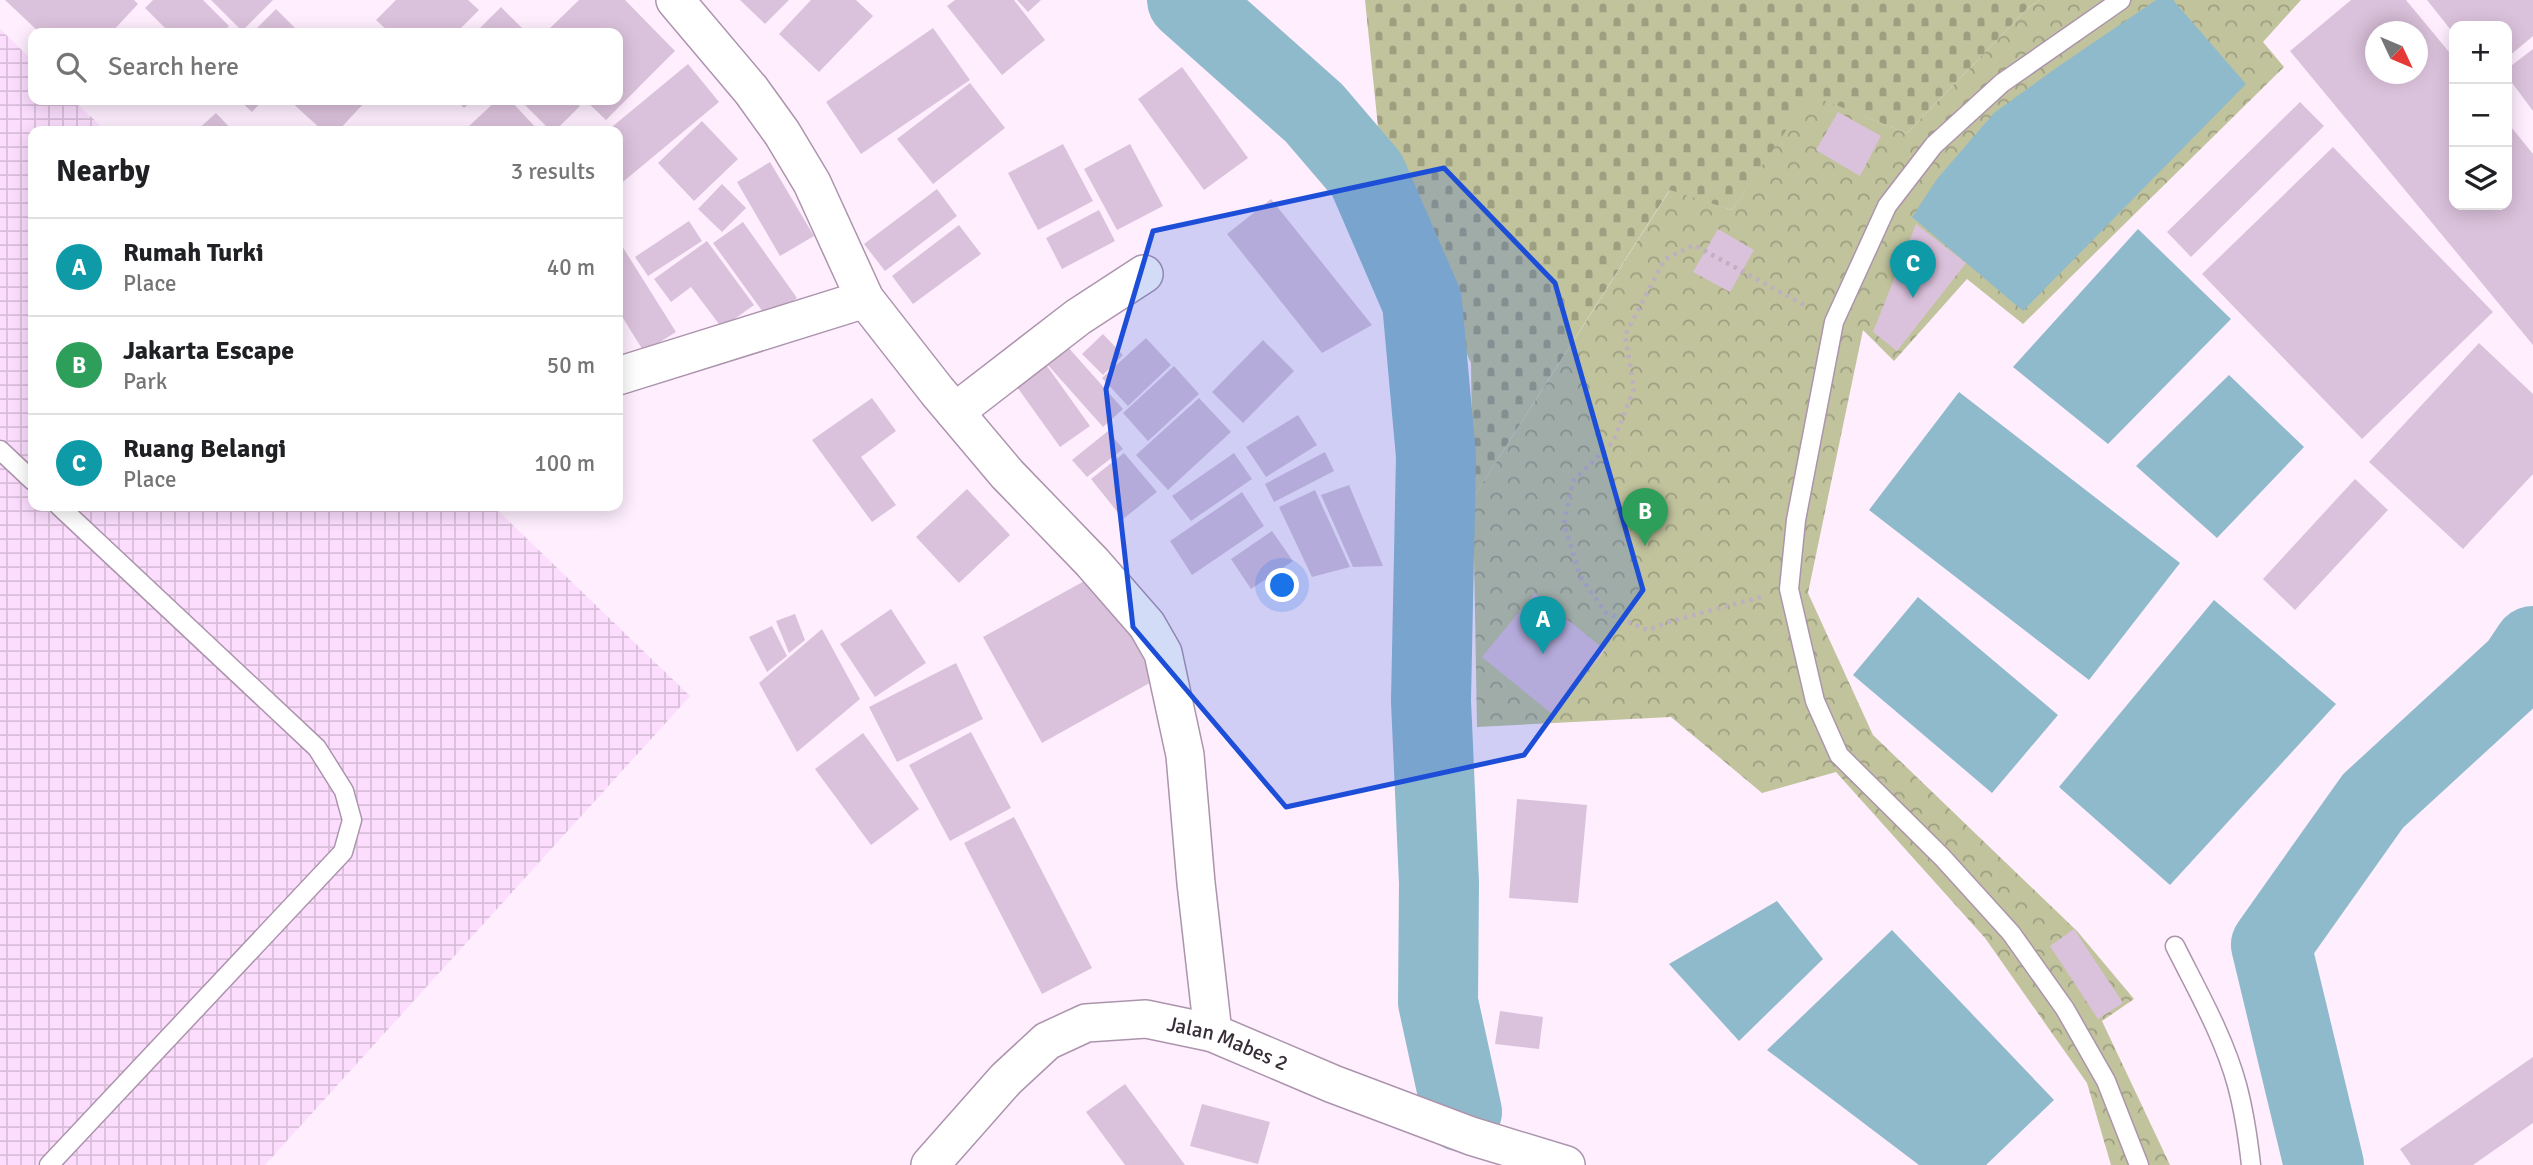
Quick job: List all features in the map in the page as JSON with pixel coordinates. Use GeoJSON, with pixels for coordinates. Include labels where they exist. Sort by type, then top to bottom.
{"type":"FeatureCollection","features":[{"type":"Feature","properties":{"kind":"street"},"geometry":{"type":"LineString","coordinates":[[675,0],[743,80],[782,133],[812,183],[865,299],[1007,474],[1092,562],[1147,625],[1163,653],[1185,755],[1213,1033]]}},
{"type":"Feature","properties":{"kind":"street"},"geometry":{"type":"LineString","coordinates":[[955,412],[1078,317],[1144,274]]}},
{"type":"Feature","properties":{"kind":"street"},"geometry":{"type":"LineString","coordinates":[[623,374],[865,299]]}},
{"type":"Feature","properties":{"kind":"street","name":"Jalan Mabes 2"},"geometry":{"type":"LineString","coordinates":[[930,1165],[1006,1079],[1046,1041],[1086,1023],[1146,1019],[1213,1033],[1333,1084],[1471,1136],[1566,1165]]}},
{"type":"Feature","properties":{"kind":"lane"},"geometry":{"type":"LineString","coordinates":[[2121,0],[2002,83],[1934,145],[1887,206],[1834,322],[1796,520],[1789,589],[1815,701],[1839,755],[1942,857],[2011,933],[2065,1009],[2106,1082],[2139,1165]]}},
{"type":"Feature","properties":{"kind":"lane"},"geometry":{"type":"LineString","coordinates":[[0,450],[28,476]]}},
{"type":"Feature","properties":{"kind":"lane"},"geometry":{"type":"LineString","coordinates":[[50,1165],[343,852],[352,820],[344,791],[317,748],[64,511]]}},
{"type":"Feature","properties":{"kind":"lane"},"geometry":{"type":"LineString","coordinates":[[2175,946],[2201,998],[2237,1083],[2247,1128],[2251,1165]]}},
{"type":"Feature","properties":{"kind":"path"},"geometry":{"type":"LineString","coordinates":[[1789,589],[1647,630],[1605,612],[1580,576],[1564,523],[1573,481],[1613,442],[1634,389],[1625,335],[1665,259],[1694,245],[1834,322]]}},
{"type":"Feature","properties":{"kind":"highlighted area"},"geometry":{"type":"Polygon","coordinates":[[[1444,168],[1555,283],[1643,590],[1524,755],[1286,807],[1133,627],[1106,389],[1153,231],[1444,168]]]}},
{"type":"Feature","properties":{"kind":"shaded area"},"geometry":{"type":"Polygon","coordinates":[[[0,29],[28,56],[28,105],[78,105],[101,126],[28,126],[28,511],[498,511],[690,696],[265,1165],[0,1165],[0,29]]]}},
{"type":"Feature","properties":{"kind":"green space"},"geometry":{"type":"Polygon","coordinates":[[[1365,0],[2040,0],[2029,7],[1907,133],[1811,96],[1732,210],[1669,191],[1473,498],[1471,363],[1382,166],[1365,0]]]}},
{"type":"Feature","properties":{"kind":"green space"},"geometry":{"type":"Polygon","coordinates":[[[2040,0],[2301,0],[2263,42],[2284,67],[2023,324],[1967,279],[1894,361],[1863,330],[1808,593],[1873,735],[2077,931],[2134,999],[2102,1021],[2170,1165],[2111,1165],[2087,1083],[1985,938],[1836,772],[1762,793],[1671,717],[1477,727],[1473,498],[1670,190],[1732,210],[1810,95],[1907,133],[2029,7],[2040,0]]]}},
{"type":"Feature","properties":{"kind":"water"},"geometry":{"type":"Polygon","coordinates":[[[2156,0],[2173,0],[2246,84],[2023,311],[1912,217],[1937,179],[1994,113],[2156,0]]]}},
{"type":"Feature","properties":{"kind":"water"},"geometry":{"type":"Polygon","coordinates":[[[2138,229],[2231,319],[2108,444],[2013,367],[2138,229]]]}},
{"type":"Feature","properties":{"kind":"water"},"geometry":{"type":"Polygon","coordinates":[[[2229,375],[2304,447],[2217,538],[2136,466],[2229,375]]]}},
{"type":"Feature","properties":{"kind":"water"},"geometry":{"type":"Polygon","coordinates":[[[1959,392],[2180,563],[2089,680],[1869,510],[1959,392]]]}},
{"type":"Feature","properties":{"kind":"water"},"geometry":{"type":"Polygon","coordinates":[[[1918,597],[2058,715],[1992,793],[1853,675],[1918,597]]]}},
{"type":"Feature","properties":{"kind":"water"},"geometry":{"type":"Polygon","coordinates":[[[2214,600],[2336,704],[2170,885],[2059,787],[2214,600]]]}},
{"type":"Feature","properties":{"kind":"water"},"geometry":{"type":"Polygon","coordinates":[[[1777,901],[1823,959],[1739,1041],[1669,964],[1777,901]]]}},
{"type":"Feature","properties":{"kind":"water"},"geometry":{"type":"Polygon","coordinates":[[[1892,930],[2054,1100],[1986,1165],[1919,1165],[1767,1050],[1892,930]]]}},
{"type":"Feature","properties":{"kind":"building"},"geometry":{"type":"Polygon","coordinates":[[[5,0],[134,0],[138,4],[116,28],[35,28],[5,0]]]}},
{"type":"Feature","properties":{"kind":"building"},"geometry":{"type":"Polygon","coordinates":[[[153,0],[203,0],[229,26],[165,28],[145,8],[153,0]]]}},
{"type":"Feature","properties":{"kind":"building"},"geometry":{"type":"Polygon","coordinates":[[[211,0],[273,0],[245,28],[239,28],[211,0]]]}},
{"type":"Feature","properties":{"kind":"building"},"geometry":{"type":"Polygon","coordinates":[[[396,0],[468,0],[479,10],[461,28],[385,28],[376,20],[396,0]]]}},
{"type":"Feature","properties":{"kind":"building"},"geometry":{"type":"Polygon","coordinates":[[[579,0],[625,0],[675,51],[623,103],[623,28],[550,28],[579,0]]]}},
{"type":"Feature","properties":{"kind":"building"},"geometry":{"type":"Polygon","coordinates":[[[740,0],[789,0],[765,24],[740,0]]]}},
{"type":"Feature","properties":{"kind":"building"},"geometry":{"type":"Polygon","coordinates":[[[811,0],[856,0],[873,16],[819,72],[779,34],[811,0]]]}},
{"type":"Feature","properties":{"kind":"building"},"geometry":{"type":"Polygon","coordinates":[[[955,0],[1014,0],[1045,40],[1002,75],[947,6],[955,0]]]}},
{"type":"Feature","properties":{"kind":"building"},"geometry":{"type":"Polygon","coordinates":[[[1017,0],[1041,0],[1028,12],[1017,0]]]}},
{"type":"Feature","properties":{"kind":"building"},"geometry":{"type":"Polygon","coordinates":[[[2351,0],[2406,0],[2423,21],[2365,21],[2365,84],[2428,84],[2428,27],[2449,52],[2449,210],[2512,210],[2512,128],[2533,154],[2533,345],[2290,51],[2351,0]]]}},
{"type":"Feature","properties":{"kind":"building"},"geometry":{"type":"Polygon","coordinates":[[[2427,0],[2533,0],[2533,36],[2512,54],[2512,21],[2449,21],[2449,28],[2427,0]]]}},
{"type":"Feature","properties":{"kind":"building"},"geometry":{"type":"Polygon","coordinates":[[[501,7],[522,28],[480,28],[501,7]]]}},
{"type":"Feature","properties":{"kind":"building"},"geometry":{"type":"Polygon","coordinates":[[[276,9],[295,28],[257,28],[276,9]]]}},
{"type":"Feature","properties":{"kind":"building"},"geometry":{"type":"Polygon","coordinates":[[[933,28],[970,80],[861,154],[826,102],[933,28]]]}},
{"type":"Feature","properties":{"kind":"building"},"geometry":{"type":"Polygon","coordinates":[[[2533,49],[2533,111],[2512,83],[2512,65],[2533,49]]]}},
{"type":"Feature","properties":{"kind":"building"},"geometry":{"type":"Polygon","coordinates":[[[688,64],[719,102],[623,182],[623,126],[613,126],[688,64]]]}},
{"type":"Feature","properties":{"kind":"building"},"geometry":{"type":"Polygon","coordinates":[[[1182,67],[1248,158],[1204,190],[1138,99],[1182,67]]]}},
{"type":"Feature","properties":{"kind":"building"},"geometry":{"type":"Polygon","coordinates":[[[970,83],[1005,128],[933,184],[897,139],[970,83]]]}},
{"type":"Feature","properties":{"kind":"building"},"geometry":{"type":"Polygon","coordinates":[[[2300,102],[2324,126],[2191,257],[2167,232],[2300,102]]]}},
{"type":"Feature","properties":{"kind":"building"},"geometry":{"type":"Polygon","coordinates":[[[244,105],[258,105],[252,112],[244,105]]]}},
{"type":"Feature","properties":{"kind":"building"},"geometry":{"type":"Polygon","coordinates":[[[294,105],[362,105],[343,126],[318,126],[294,105]]]}},
{"type":"Feature","properties":{"kind":"building"},"geometry":{"type":"Polygon","coordinates":[[[492,105],[515,105],[534,126],[469,126],[492,105]]]}},
{"type":"Feature","properties":{"kind":"building"},"geometry":{"type":"Polygon","coordinates":[[[525,105],[580,106],[560,126],[546,126],[525,105]]]}},
{"type":"Feature","properties":{"kind":"building"},"geometry":{"type":"Polygon","coordinates":[[[590,105],[621,105],[606,120],[590,105]]]}},
{"type":"Feature","properties":{"kind":"building"},"geometry":{"type":"Polygon","coordinates":[[[1838,112],[1881,136],[1860,176],[1816,150],[1838,112]]]}},
{"type":"Feature","properties":{"kind":"building"},"geometry":{"type":"Polygon","coordinates":[[[216,113],[228,126],[202,126],[216,113]]]}},
{"type":"Feature","properties":{"kind":"building"},"geometry":{"type":"Polygon","coordinates":[[[702,121],[738,159],[694,201],[658,163],[702,121]]]}},
{"type":"Feature","properties":{"kind":"building"},"geometry":{"type":"Polygon","coordinates":[[[1063,144],[1093,201],[1038,230],[1008,173],[1063,144]]]}},
{"type":"Feature","properties":{"kind":"building"},"geometry":{"type":"Polygon","coordinates":[[[1130,144],[1163,206],[1117,230],[1084,169],[1130,144]]]}},
{"type":"Feature","properties":{"kind":"building"},"geometry":{"type":"Polygon","coordinates":[[[2333,147],[2493,312],[2362,439],[2202,274],[2333,147]]]}},
{"type":"Feature","properties":{"kind":"building"},"geometry":{"type":"Polygon","coordinates":[[[770,162],[814,236],[780,256],[737,182],[770,162]]]}},
{"type":"Feature","properties":{"kind":"building"},"geometry":{"type":"Polygon","coordinates":[[[722,184],[746,208],[722,232],[698,209],[722,184]]]}},
{"type":"Feature","properties":{"kind":"building"},"geometry":{"type":"Polygon","coordinates":[[[937,189],[957,216],[885,271],[864,244],[937,189]]]}},
{"type":"Feature","properties":{"kind":"building"},"geometry":{"type":"Polygon","coordinates":[[[1271,199],[1372,325],[1322,353],[1227,234],[1271,199]]]}},
{"type":"Feature","properties":{"kind":"building"},"geometry":{"type":"Polygon","coordinates":[[[1099,210],[1115,241],[1062,269],[1046,238],[1099,210]]]}},
{"type":"Feature","properties":{"kind":"building"},"geometry":{"type":"Polygon","coordinates":[[[689,221],[702,241],[648,276],[635,257],[689,221]]]}},
{"type":"Feature","properties":{"kind":"building"},"geometry":{"type":"Polygon","coordinates":[[[743,222],[797,298],[768,319],[713,243],[743,222]]]}},
{"type":"Feature","properties":{"kind":"building"},"geometry":{"type":"Polygon","coordinates":[[[1916,224],[1966,263],[1897,351],[1873,332],[1916,224]]]}},
{"type":"Feature","properties":{"kind":"building"},"geometry":{"type":"Polygon","coordinates":[[[959,225],[981,254],[913,304],[892,276],[959,225]]]}},
{"type":"Feature","properties":{"kind":"building"},"geometry":{"type":"Polygon","coordinates":[[[1718,229],[1754,250],[1730,292],[1693,272],[1718,229]]]}},
{"type":"Feature","properties":{"kind":"building"},"geometry":{"type":"Polygon","coordinates":[[[707,241],[754,305],[722,328],[691,287],[671,302],[654,279],[707,241]]]}},
{"type":"Feature","properties":{"kind":"building"},"geometry":{"type":"Polygon","coordinates":[[[623,248],[676,332],[644,352],[623,318],[623,248]]]}},
{"type":"Feature","properties":{"kind":"building"},"geometry":{"type":"Polygon","coordinates":[[[1103,334],[1123,355],[1103,375],[1082,354],[1103,334]]]}},
{"type":"Feature","properties":{"kind":"building"},"geometry":{"type":"Polygon","coordinates":[[[1059,337],[1123,409],[1103,427],[1039,355],[1059,337]]]}},
{"type":"Feature","properties":{"kind":"building"},"geometry":{"type":"Polygon","coordinates":[[[1146,338],[1171,365],[1128,406],[1102,378],[1146,338]]]}},
{"type":"Feature","properties":{"kind":"building"},"geometry":{"type":"Polygon","coordinates":[[[1263,340],[1294,371],[1243,423],[1212,392],[1263,340]]]}},
{"type":"Feature","properties":{"kind":"building"},"geometry":{"type":"Polygon","coordinates":[[[2479,343],[2533,394],[2533,474],[2463,549],[2369,462],[2479,343]]]}},
{"type":"Feature","properties":{"kind":"building"},"geometry":{"type":"Polygon","coordinates":[[[1042,359],[1090,426],[1060,447],[1012,380],[1042,359]]]}},
{"type":"Feature","properties":{"kind":"building"},"geometry":{"type":"Polygon","coordinates":[[[1174,366],[1199,394],[1148,441],[1123,413],[1174,366]]]}},
{"type":"Feature","properties":{"kind":"building"},"geometry":{"type":"Polygon","coordinates":[[[872,398],[896,431],[861,457],[896,505],[872,522],[812,440],[872,398]]]}},
{"type":"Feature","properties":{"kind":"building"},"geometry":{"type":"Polygon","coordinates":[[[1199,398],[1231,432],[1168,490],[1136,455],[1199,398]]]}},
{"type":"Feature","properties":{"kind":"building"},"geometry":{"type":"Polygon","coordinates":[[[1298,415],[1317,445],[1266,477],[1246,447],[1298,415]]]}},
{"type":"Feature","properties":{"kind":"building"},"geometry":{"type":"Polygon","coordinates":[[[1108,431],[1123,449],[1087,477],[1072,460],[1108,431]]]}},
{"type":"Feature","properties":{"kind":"building"},"geometry":{"type":"Polygon","coordinates":[[[1325,452],[1334,471],[1274,502],[1265,484],[1325,452]]]}},
{"type":"Feature","properties":{"kind":"building"},"geometry":{"type":"Polygon","coordinates":[[[1124,453],[1157,492],[1123,519],[1091,479],[1124,453]]]}},
{"type":"Feature","properties":{"kind":"building"},"geometry":{"type":"Polygon","coordinates":[[[1234,453],[1252,479],[1191,521],[1172,496],[1234,453]]]}},
{"type":"Feature","properties":{"kind":"building"},"geometry":{"type":"Polygon","coordinates":[[[2355,479],[2388,510],[2295,610],[2263,579],[2355,479]]]}},
{"type":"Feature","properties":{"kind":"building"},"geometry":{"type":"Polygon","coordinates":[[[1349,485],[1383,566],[1353,567],[1321,495],[1349,485]]]}},
{"type":"Feature","properties":{"kind":"building"},"geometry":{"type":"Polygon","coordinates":[[[967,489],[1010,535],[959,583],[916,537],[967,489]]]}},
{"type":"Feature","properties":{"kind":"building"},"geometry":{"type":"Polygon","coordinates":[[[1315,490],[1350,567],[1312,577],[1279,507],[1315,490]]]}},
{"type":"Feature","properties":{"kind":"building"},"geometry":{"type":"Polygon","coordinates":[[[1242,492],[1264,526],[1192,575],[1170,541],[1242,492]]]}},
{"type":"Feature","properties":{"kind":"building"},"geometry":{"type":"Polygon","coordinates":[[[1272,531],[1293,561],[1251,589],[1231,559],[1272,531]]]}},
{"type":"Feature","properties":{"kind":"building"},"geometry":{"type":"Polygon","coordinates":[[[1097,574],[1155,680],[1042,743],[983,637],[1097,574]]]}},
{"type":"Feature","properties":{"kind":"building"},"geometry":{"type":"Polygon","coordinates":[[[1535,593],[1605,650],[1552,714],[1482,657],[1535,593]]]}},
{"type":"Feature","properties":{"kind":"building"},"geometry":{"type":"Polygon","coordinates":[[[891,609],[926,663],[875,697],[840,644],[891,609]]]}},
{"type":"Feature","properties":{"kind":"building"},"geometry":{"type":"Polygon","coordinates":[[[795,614],[805,640],[789,653],[776,621],[795,614]]]}},
{"type":"Feature","properties":{"kind":"building"},"geometry":{"type":"Polygon","coordinates":[[[772,626],[787,656],[767,672],[749,637],[772,626]]]}},
{"type":"Feature","properties":{"kind":"building"},"geometry":{"type":"Polygon","coordinates":[[[822,629],[860,699],[797,752],[759,683],[822,629]]]}},
{"type":"Feature","properties":{"kind":"building"},"geometry":{"type":"Polygon","coordinates":[[[956,663],[983,719],[897,762],[869,707],[956,663]]]}},
{"type":"Feature","properties":{"kind":"building"},"geometry":{"type":"Polygon","coordinates":[[[971,732],[1011,808],[950,841],[909,765],[971,732]]]}},
{"type":"Feature","properties":{"kind":"building"},"geometry":{"type":"Polygon","coordinates":[[[863,733],[919,809],[871,845],[815,769],[863,733]]]}},
{"type":"Feature","properties":{"kind":"building"},"geometry":{"type":"Polygon","coordinates":[[[1517,799],[1587,805],[1578,903],[1509,898],[1517,799]]]}},
{"type":"Feature","properties":{"kind":"building"},"geometry":{"type":"Polygon","coordinates":[[[1014,817],[1092,968],[1042,994],[964,843],[1014,817]]]}},
{"type":"Feature","properties":{"kind":"building"},"geometry":{"type":"Polygon","coordinates":[[[2074,929],[2123,1003],[2098,1019],[2050,946],[2074,929]]]}},
{"type":"Feature","properties":{"kind":"building"},"geometry":{"type":"Polygon","coordinates":[[[1500,1011],[1543,1017],[1539,1049],[1495,1044],[1500,1011]]]}},
{"type":"Feature","properties":{"kind":"building"},"geometry":{"type":"Polygon","coordinates":[[[2533,1057],[2533,1123],[2473,1165],[2411,1165],[2400,1149],[2533,1057]]]}},
{"type":"Feature","properties":{"kind":"building"},"geometry":{"type":"Polygon","coordinates":[[[1125,1084],[1185,1165],[1125,1165],[1086,1112],[1125,1084]]]}},
{"type":"Feature","properties":{"kind":"building"},"geometry":{"type":"Polygon","coordinates":[[[1202,1104],[1270,1122],[1258,1164],[1190,1146],[1202,1104]]]}},
{"type":"Feature","properties":{"kind":"waterway"},"geometry":{"type":"LineString","coordinates":[[1187,0],[1314,113],[1367,175],[1422,302],[1436,456],[1431,701],[1439,883],[1438,1002],[1462,1112]]}},
{"type":"Feature","properties":{"kind":"waterway"},"geometry":{"type":"LineString","coordinates":[[2324,1165],[2271,945],[2373,801],[2519,667],[2533,646]]}},
{"type":"Feature","properties":{"kind":"place","name":"Ruang Belangi"},"geometry":{"type":"Point","coordinates":[1913,298]}},
{"type":"Feature","properties":{"kind":"place","name":"Jakarta Escape"},"geometry":{"type":"Point","coordinates":[1645,546]}},
{"type":"Feature","properties":{"kind":"place","name":"Rumah Turki"},"geometry":{"type":"Point","coordinates":[1543,654]}}]}
